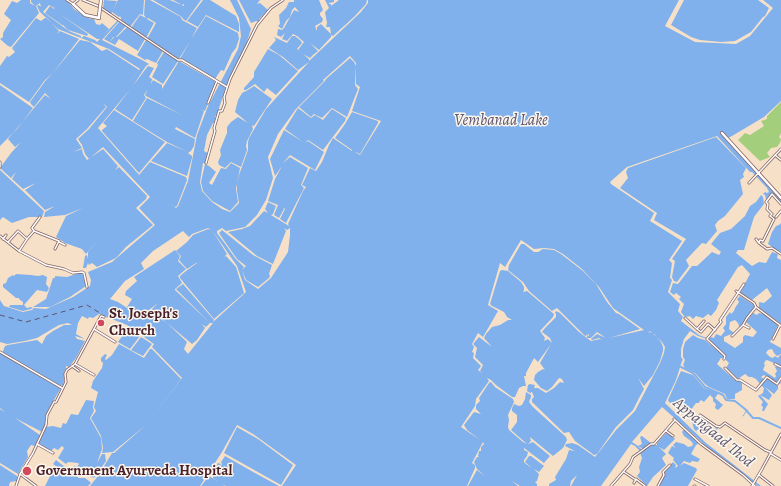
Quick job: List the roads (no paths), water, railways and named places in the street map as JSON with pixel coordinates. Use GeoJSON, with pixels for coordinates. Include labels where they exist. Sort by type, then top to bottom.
{"type":"FeatureCollection","features":[{"type":"Feature","properties":{"kind":"street"},"geometry":{"type":"LineString","coordinates":[[67,0],[85,14],[99,18],[101,0]]}},
{"type":"Feature","properties":{"kind":"street"},"geometry":{"type":"LineString","coordinates":[[73,4],[78,0]]}},
{"type":"Feature","properties":{"kind":"street"},"geometry":{"type":"LineString","coordinates":[[83,0],[98,6],[173,56],[227,87]]}},
{"type":"Feature","properties":{"kind":"street"},"geometry":{"type":"LineString","coordinates":[[206,163],[215,131],[214,128],[219,111],[222,110],[225,103],[224,97],[230,79],[257,25],[271,8],[283,0]]}},
{"type":"Feature","properties":{"kind":"street"},"geometry":{"type":"LineString","coordinates":[[208,103],[217,82]]}},
{"type":"Feature","properties":{"kind":"street"},"geometry":{"type":"LineString","coordinates":[[722,133],[781,198]]}},
{"type":"Feature","properties":{"kind":"street"},"geometry":{"type":"LineString","coordinates":[[749,183],[781,149]]}},
{"type":"Feature","properties":{"kind":"street"},"geometry":{"type":"LineString","coordinates":[[774,155],[781,160]]}},
{"type":"Feature","properties":{"kind":"street"},"geometry":{"type":"LineString","coordinates":[[0,162],[0,167]]}},
{"type":"Feature","properties":{"kind":"street"},"geometry":{"type":"LineString","coordinates":[[759,243],[760,240],[763,241],[774,219],[770,216],[772,214],[767,209],[768,204],[766,202],[772,194],[781,204]]}},
{"type":"Feature","properties":{"kind":"street"},"geometry":{"type":"LineString","coordinates":[[776,217],[781,211]]}},
{"type":"Feature","properties":{"kind":"street"},"geometry":{"type":"LineString","coordinates":[[19,250],[34,231],[32,229],[40,217]]}},
{"type":"Feature","properties":{"kind":"street"},"geometry":{"type":"LineString","coordinates":[[33,220],[38,226]]}},
{"type":"Feature","properties":{"kind":"street"},"geometry":{"type":"LineString","coordinates":[[8,242],[18,231],[27,239]]}},
{"type":"Feature","properties":{"kind":"street"},"geometry":{"type":"LineString","coordinates":[[34,231],[65,245]]}},
{"type":"Feature","properties":{"kind":"street"},"geometry":{"type":"LineString","coordinates":[[3,239],[6,235]]}},
{"type":"Feature","properties":{"kind":"street"},"geometry":{"type":"LineString","coordinates":[[0,236],[19,250],[46,265],[64,269],[73,273],[84,273],[87,287]]}},
{"type":"Feature","properties":{"kind":"street"},"geometry":{"type":"LineString","coordinates":[[756,239],[767,249],[772,248],[781,254]]}},
{"type":"Feature","properties":{"kind":"street"},"geometry":{"type":"LineString","coordinates":[[55,249],[59,242]]}},
{"type":"Feature","properties":{"kind":"street"},"geometry":{"type":"LineString","coordinates":[[724,359],[725,356],[707,339],[721,322],[720,320],[744,284]]}},
{"type":"Feature","properties":{"kind":"street"},"geometry":{"type":"LineString","coordinates":[[736,291],[754,303],[756,307],[781,326],[773,339]]}},
{"type":"Feature","properties":{"kind":"street"},"geometry":{"type":"LineString","coordinates":[[732,336],[743,325],[746,318],[756,307]]}},
{"type":"Feature","properties":{"kind":"street"},"geometry":{"type":"LineString","coordinates":[[16,486],[20,474],[33,453],[46,425],[47,415],[54,402],[56,402],[66,382],[65,374],[67,370],[75,363],[101,316],[104,317]]}},
{"type":"Feature","properties":{"kind":"street"},"geometry":{"type":"LineString","coordinates":[[686,318],[701,332],[708,324],[715,330]]}},
{"type":"Feature","properties":{"kind":"street"},"geometry":{"type":"LineString","coordinates":[[697,329],[704,321]]}},
{"type":"Feature","properties":{"kind":"street"},"geometry":{"type":"LineString","coordinates":[[743,325],[749,328]]}},
{"type":"Feature","properties":{"kind":"street"},"geometry":{"type":"LineString","coordinates":[[94,329],[115,342]]}},
{"type":"Feature","properties":{"kind":"street"},"geometry":{"type":"LineString","coordinates":[[0,352],[62,388]]}},
{"type":"Feature","properties":{"kind":"street"},"geometry":{"type":"LineString","coordinates":[[75,363],[89,370]]}},
{"type":"Feature","properties":{"kind":"street"},"geometry":{"type":"LineString","coordinates":[[75,363],[94,374]]}},
{"type":"Feature","properties":{"kind":"street"},"geometry":{"type":"LineString","coordinates":[[775,364],[781,367]]}},
{"type":"Feature","properties":{"kind":"street"},"geometry":{"type":"LineString","coordinates":[[72,366],[79,371]]}},
{"type":"Feature","properties":{"kind":"street"},"geometry":{"type":"LineString","coordinates":[[725,368],[737,380],[740,380],[756,390],[767,377],[777,384],[781,378]]}},
{"type":"Feature","properties":{"kind":"street"},"geometry":{"type":"LineString","coordinates":[[700,415],[716,426],[720,427],[725,423],[781,460]]}},
{"type":"Feature","properties":{"kind":"street"},"geometry":{"type":"LineString","coordinates":[[611,486],[630,464],[633,457],[651,444],[654,444],[675,419],[701,444],[743,475],[755,486]]}},
{"type":"Feature","properties":{"kind":"street"},"geometry":{"type":"LineString","coordinates":[[666,431],[673,436]]}},
{"type":"Feature","properties":{"kind":"street"},"geometry":{"type":"LineString","coordinates":[[753,484],[781,434]]}},
{"type":"Feature","properties":{"kind":"street"},"geometry":{"type":"LineString","coordinates":[[37,444],[53,453]]}},
{"type":"Feature","properties":{"kind":"street"},"geometry":{"type":"LineString","coordinates":[[658,486],[664,475],[663,472],[670,465]]}},
{"type":"Feature","properties":{"kind":"street"},"geometry":{"type":"LineString","coordinates":[[623,472],[645,486]]}},
{"type":"Feature","properties":{"kind":"street"},"geometry":{"type":"LineString","coordinates":[[20,474],[36,486]]}},
{"type":"Feature","properties":{"kind":"street"},"geometry":{"type":"LineString","coordinates":[[758,474],[773,486]]}},
{"type":"Feature","properties":{"kind":"street"},"geometry":{"type":"LineString","coordinates":[[695,478],[708,486]]}},
{"type":"Feature","properties":{"kind":"water","name":"Vembanad Lake"},"geometry":{"type":"Polygon","coordinates":[[[21,0],[30,0],[30,3],[35,6],[31,0],[67,0],[74,9],[81,14],[88,18],[94,19],[96,24],[100,25],[102,23],[109,29],[118,20],[119,21],[102,40],[149,64],[98,128],[139,175],[150,162],[186,177],[187,180],[177,206],[175,207],[169,203],[176,208],[178,206],[188,181],[197,135],[208,106],[238,49],[241,36],[239,18],[230,0],[237,0],[251,29],[246,45],[230,76],[219,111],[215,117],[215,123],[213,123],[207,135],[204,151],[209,154],[206,163],[203,163],[200,182],[202,191],[212,202],[222,209],[230,212],[239,203],[237,184],[248,150],[249,138],[266,109],[309,62],[298,70],[283,57],[269,48],[276,40],[274,37],[287,43],[292,36],[295,36],[302,43],[297,49],[298,50],[304,42],[293,34],[287,41],[282,39],[285,33],[281,37],[277,35],[278,29],[282,30],[284,28],[294,10],[299,12],[295,7],[282,29],[278,26],[280,24],[279,15],[286,8],[289,2],[294,2],[294,0],[319,0],[323,10],[320,15],[323,19],[322,22],[315,26],[317,31],[317,27],[321,24],[331,34],[330,27],[326,27],[327,23],[325,12],[329,8],[325,0],[334,0],[334,2],[329,3],[331,6],[339,0],[367,0],[366,4],[354,17],[333,36],[331,35],[331,37],[319,50],[310,43],[318,51],[310,58],[303,54],[309,59],[309,61],[361,12],[368,3],[368,0],[679,0],[665,26],[695,42],[736,44],[750,36],[773,8],[763,0],[781,0],[781,101],[764,117],[732,136],[728,138],[722,132],[720,133],[781,200],[781,203],[771,194],[766,199],[765,195],[763,194],[765,192],[769,192],[767,188],[717,136],[627,167],[610,182],[654,213],[650,221],[682,241],[669,260],[672,263],[670,278],[672,280],[668,292],[680,304],[678,311],[683,317],[681,321],[699,335],[707,338],[698,336],[690,331],[684,339],[681,349],[681,357],[683,360],[676,380],[665,403],[706,443],[761,486],[758,486],[706,446],[662,407],[632,442],[642,450],[640,451],[631,444],[601,486],[571,486],[577,475],[571,481],[570,486],[549,486],[549,484],[556,480],[555,477],[566,459],[569,450],[575,451],[565,446],[566,444],[572,443],[578,445],[595,457],[616,430],[635,411],[660,363],[664,353],[665,347],[662,342],[657,337],[661,342],[663,351],[653,375],[644,386],[638,378],[644,389],[633,410],[616,427],[597,454],[594,455],[575,441],[569,432],[564,433],[532,402],[534,397],[532,392],[530,393],[527,391],[528,385],[530,384],[535,385],[534,388],[538,388],[546,393],[560,382],[564,383],[562,379],[559,378],[547,391],[541,388],[534,380],[535,375],[538,372],[543,369],[545,370],[540,363],[551,344],[538,362],[534,358],[526,373],[526,376],[524,376],[526,386],[519,388],[515,397],[512,397],[487,378],[489,381],[476,399],[475,406],[461,427],[480,440],[467,430],[464,425],[474,412],[481,414],[476,409],[476,405],[480,401],[479,398],[491,382],[495,387],[513,399],[514,402],[508,415],[508,427],[509,430],[523,442],[527,444],[511,430],[517,422],[517,415],[512,411],[512,408],[514,404],[519,406],[522,405],[526,392],[531,395],[529,402],[533,407],[566,437],[567,440],[563,448],[553,456],[530,437],[531,441],[528,444],[533,442],[550,456],[544,463],[524,448],[524,450],[528,452],[524,460],[524,462],[526,464],[532,468],[525,462],[529,456],[531,456],[544,466],[539,472],[534,469],[539,474],[537,481],[535,482],[537,486],[520,486],[512,481],[518,486],[468,486],[477,470],[485,476],[477,469],[474,462],[477,457],[479,457],[479,451],[481,451],[481,447],[484,444],[483,442],[472,463],[475,465],[475,468],[467,486],[282,486],[296,465],[253,434],[237,425],[200,486],[90,486],[112,453],[114,453],[146,425],[182,378],[152,347],[154,344],[127,325],[99,314],[93,318],[89,317],[88,319],[82,316],[78,323],[76,334],[85,339],[75,336],[77,339],[85,341],[76,358],[69,367],[66,366],[64,372],[64,382],[63,385],[60,386],[2,353],[5,346],[8,345],[37,340],[42,344],[46,336],[53,331],[64,325],[72,325],[68,323],[59,325],[37,338],[25,341],[7,344],[0,342],[0,300],[4,306],[23,312],[34,308],[46,309],[73,297],[90,286],[91,280],[88,272],[112,262],[155,225],[139,208],[150,197],[103,147],[91,157],[103,149],[118,166],[115,170],[119,167],[147,196],[146,199],[136,208],[153,225],[126,247],[116,258],[97,267],[92,263],[89,265],[88,263],[86,268],[83,268],[85,256],[87,255],[88,259],[88,252],[98,240],[86,254],[82,249],[65,243],[56,237],[66,216],[83,208],[65,215],[44,217],[45,212],[55,206],[45,210],[25,190],[36,183],[23,189],[12,179],[16,172],[11,178],[0,168],[21,142],[15,147],[8,139],[45,95],[51,99],[45,93],[34,107],[30,102],[46,80],[80,40],[90,42],[102,51],[107,49],[139,70],[118,95],[140,69],[109,49],[58,29],[40,12],[37,6],[39,5],[41,7],[40,3],[36,6],[39,13],[11,47],[8,46],[0,39],[3,37],[3,33],[11,20],[4,14],[12,1],[17,3],[21,0]],[[49,5],[43,12],[69,31],[81,36],[81,38],[84,36],[97,42],[100,39],[97,39],[58,13],[88,34],[87,36],[68,30],[45,13],[50,6],[54,9],[55,6],[54,8],[49,5]],[[350,56],[323,80],[324,81],[296,109],[278,134],[268,157],[273,178],[266,200],[257,215],[245,227],[226,231],[222,228],[217,231],[235,258],[244,267],[242,270],[245,280],[258,289],[271,278],[288,252],[290,228],[287,230],[284,228],[286,231],[273,264],[257,256],[228,232],[250,226],[264,211],[268,213],[265,209],[268,202],[276,206],[273,214],[271,215],[289,226],[288,224],[306,187],[302,185],[310,168],[316,171],[322,162],[333,138],[352,151],[335,138],[352,112],[378,121],[360,154],[354,151],[360,155],[381,121],[352,111],[360,87],[356,84],[356,63],[350,56]],[[103,103],[106,107],[76,139],[82,148],[73,152],[82,149],[87,160],[89,159],[78,139],[89,129],[107,107],[103,103]],[[208,228],[192,234],[189,237],[183,231],[153,251],[141,263],[144,269],[125,281],[110,299],[118,302],[135,313],[159,318],[167,323],[187,342],[184,349],[188,354],[213,323],[210,323],[176,289],[183,284],[214,320],[213,322],[246,292],[237,266],[212,230],[227,254],[224,257],[226,256],[236,267],[244,293],[214,319],[180,278],[180,276],[197,263],[204,262],[196,263],[187,269],[179,260],[181,256],[176,251],[193,235],[208,229],[211,230],[208,228]],[[521,240],[505,267],[500,263],[488,305],[498,311],[483,337],[478,333],[472,344],[474,347],[472,352],[474,353],[473,358],[481,366],[478,370],[483,374],[480,371],[483,365],[475,357],[477,348],[473,344],[479,337],[492,347],[484,338],[486,334],[492,327],[500,325],[508,320],[512,320],[507,317],[504,312],[490,304],[500,271],[508,271],[521,282],[524,287],[523,292],[527,291],[554,314],[540,331],[545,338],[544,341],[548,339],[552,343],[550,338],[542,332],[556,317],[556,311],[587,338],[587,335],[585,336],[557,308],[552,311],[529,291],[523,282],[508,270],[509,265],[521,244],[524,244],[534,252],[538,252],[543,249],[554,250],[561,254],[583,271],[596,284],[616,313],[640,329],[609,338],[644,330],[613,308],[599,287],[582,269],[563,254],[554,249],[544,248],[534,249],[521,240]],[[597,332],[591,338],[587,338],[591,341],[600,339],[603,340],[599,338],[591,339],[597,334],[606,338],[597,332]]]}},
{"type":"Feature","properties":{"kind":"water"},"geometry":{"type":"Polygon","coordinates":[[[104,0],[117,1],[113,10],[118,0],[144,0],[143,15],[140,14],[130,27],[121,20],[120,16],[119,17],[112,12],[111,14],[103,9],[104,0]]]}},
{"type":"Feature","properties":{"kind":"water"},"geometry":{"type":"Polygon","coordinates":[[[145,0],[150,0],[181,17],[182,20],[197,28],[191,39],[206,16],[238,33],[239,39],[236,48],[232,53],[224,71],[221,70],[215,79],[180,59],[190,41],[179,59],[147,39],[156,23],[148,18],[147,19],[154,23],[146,38],[131,28],[140,15],[146,18],[144,15],[145,0]]]}},
{"type":"Feature","properties":{"kind":"water"},"geometry":{"type":"Polygon","coordinates":[[[153,0],[170,0],[184,6],[184,4],[182,5],[173,0],[201,0],[186,21],[182,17],[153,0]]]}},
{"type":"Feature","properties":{"kind":"water"},"geometry":{"type":"Polygon","coordinates":[[[203,0],[210,0],[236,16],[239,24],[239,32],[206,15],[198,27],[187,21],[203,0]]]}},
{"type":"Feature","properties":{"kind":"water"},"geometry":{"type":"Polygon","coordinates":[[[239,0],[260,0],[257,4],[260,3],[268,10],[259,19],[259,22],[256,21],[251,23],[239,0]]]}},
{"type":"Feature","properties":{"kind":"water"},"geometry":{"type":"Polygon","coordinates":[[[684,0],[758,0],[769,8],[765,16],[751,32],[735,41],[721,42],[700,40],[691,37],[671,25],[684,0]]]}},
{"type":"Feature","properties":{"kind":"water"},"geometry":{"type":"Polygon","coordinates":[[[36,18],[41,21],[47,18],[59,31],[57,34],[60,31],[79,39],[29,102],[0,83],[0,66],[7,56],[9,57],[15,52],[12,48],[36,18]]]}},
{"type":"Feature","properties":{"kind":"water"},"geometry":{"type":"Polygon","coordinates":[[[120,21],[126,26],[116,37],[127,27],[145,39],[138,51],[119,39],[115,45],[104,39],[120,21]]]}},
{"type":"Feature","properties":{"kind":"water"},"geometry":{"type":"Polygon","coordinates":[[[146,40],[163,51],[156,63],[147,59],[145,60],[137,55],[146,40]]]}},
{"type":"Feature","properties":{"kind":"water"},"geometry":{"type":"Polygon","coordinates":[[[268,49],[279,55],[298,71],[276,95],[267,88],[264,92],[255,84],[244,90],[244,88],[254,77],[254,72],[268,49]]]}},
{"type":"Feature","properties":{"kind":"water"},"geometry":{"type":"Polygon","coordinates":[[[164,52],[178,61],[163,84],[152,77],[158,65],[157,63],[164,52]]]}},
{"type":"Feature","properties":{"kind":"water"},"geometry":{"type":"Polygon","coordinates":[[[350,58],[356,66],[355,85],[358,89],[347,117],[332,108],[322,118],[314,114],[311,117],[299,107],[326,79],[350,58]]]}},
{"type":"Feature","properties":{"kind":"water"},"geometry":{"type":"Polygon","coordinates":[[[179,61],[216,82],[205,111],[201,109],[204,111],[195,138],[176,127],[175,129],[195,139],[194,146],[188,153],[192,156],[192,158],[187,176],[151,161],[167,143],[188,152],[167,142],[133,121],[147,98],[182,115],[146,96],[145,95],[148,89],[144,95],[146,98],[132,120],[115,109],[148,66],[154,68],[149,77],[152,79],[151,84],[153,80],[162,85],[162,89],[179,61]]]}},
{"type":"Feature","properties":{"kind":"water"},"geometry":{"type":"Polygon","coordinates":[[[0,85],[33,108],[17,129],[0,146],[0,85]]]}},
{"type":"Feature","properties":{"kind":"water"},"geometry":{"type":"Polygon","coordinates":[[[254,86],[272,99],[254,126],[252,125],[253,129],[247,141],[247,150],[241,167],[231,162],[225,168],[219,165],[218,162],[221,155],[220,150],[227,133],[227,127],[238,117],[248,123],[235,112],[238,100],[242,93],[254,86]]]}},
{"type":"Feature","properties":{"kind":"water"},"geometry":{"type":"Polygon","coordinates":[[[298,108],[311,118],[315,115],[323,120],[332,109],[346,118],[323,150],[308,140],[305,143],[308,141],[324,152],[315,170],[290,155],[283,163],[290,157],[308,168],[301,185],[304,188],[286,223],[280,219],[285,209],[288,210],[283,208],[284,209],[279,218],[274,215],[278,205],[268,201],[275,179],[282,166],[275,176],[270,159],[284,130],[303,142],[285,129],[298,108]]]}},
{"type":"Feature","properties":{"kind":"water"},"geometry":{"type":"Polygon","coordinates":[[[114,110],[165,142],[139,173],[102,131],[107,126],[103,123],[114,110]]]}},
{"type":"Feature","properties":{"kind":"water"},"geometry":{"type":"Polygon","coordinates":[[[716,137],[746,168],[743,174],[744,177],[740,180],[743,194],[725,216],[715,225],[717,231],[706,244],[702,243],[686,260],[689,266],[677,282],[674,281],[672,277],[675,261],[672,259],[686,239],[654,220],[657,213],[620,188],[628,178],[626,172],[628,168],[716,137]]]}},
{"type":"Feature","properties":{"kind":"water"},"geometry":{"type":"Polygon","coordinates":[[[231,163],[240,168],[236,189],[238,202],[230,211],[212,201],[203,191],[201,182],[205,164],[216,172],[209,183],[212,185],[221,168],[226,169],[231,163]]]}},
{"type":"Feature","properties":{"kind":"water"},"geometry":{"type":"Polygon","coordinates":[[[0,170],[44,211],[42,217],[29,217],[12,223],[3,217],[0,220],[0,170]]]}},
{"type":"Feature","properties":{"kind":"water"},"geometry":{"type":"Polygon","coordinates":[[[761,195],[763,197],[764,204],[754,217],[744,250],[738,250],[736,253],[752,266],[759,262],[766,263],[772,252],[778,254],[777,258],[781,260],[781,324],[759,308],[759,302],[764,303],[772,296],[767,288],[752,300],[740,293],[750,274],[742,265],[738,267],[717,300],[719,303],[711,316],[708,314],[703,318],[696,316],[693,319],[690,316],[685,317],[681,312],[684,304],[679,299],[681,297],[676,293],[674,295],[670,292],[673,283],[678,284],[692,266],[697,266],[712,252],[719,255],[721,252],[711,244],[720,233],[731,229],[745,216],[750,206],[756,202],[761,195]]]}},
{"type":"Feature","properties":{"kind":"water"},"geometry":{"type":"Polygon","coordinates":[[[781,223],[781,253],[768,244],[772,232],[776,226],[781,223]]]}},
{"type":"Feature","properties":{"kind":"water"},"geometry":{"type":"Polygon","coordinates":[[[222,230],[253,255],[272,265],[269,278],[258,287],[246,280],[242,270],[246,266],[237,259],[219,233],[222,230]]]}},
{"type":"Feature","properties":{"kind":"water"},"geometry":{"type":"Polygon","coordinates":[[[175,250],[180,256],[178,261],[186,269],[178,276],[182,283],[175,290],[210,323],[206,327],[202,324],[205,328],[197,340],[192,344],[159,316],[149,312],[158,303],[145,313],[135,311],[127,307],[132,299],[125,295],[126,291],[137,281],[134,277],[175,250]]]}},
{"type":"Feature","properties":{"kind":"water"},"geometry":{"type":"Polygon","coordinates":[[[82,272],[86,286],[70,297],[50,307],[33,307],[46,299],[55,276],[67,277],[82,272]]]}},
{"type":"Feature","properties":{"kind":"water"},"geometry":{"type":"Polygon","coordinates":[[[16,274],[43,275],[47,277],[46,284],[49,288],[47,292],[37,290],[24,305],[27,308],[33,308],[31,309],[23,311],[9,307],[10,305],[23,305],[23,302],[19,298],[16,298],[3,287],[3,284],[6,283],[8,278],[16,274]]]}},
{"type":"Feature","properties":{"kind":"water"},"geometry":{"type":"Polygon","coordinates":[[[740,296],[754,305],[754,308],[740,329],[735,320],[730,322],[729,329],[734,333],[724,337],[724,341],[735,348],[743,342],[743,337],[745,335],[753,337],[757,332],[746,322],[753,313],[757,315],[759,313],[764,314],[778,325],[770,342],[781,348],[781,354],[777,356],[772,349],[768,350],[766,353],[773,358],[775,356],[778,358],[781,355],[781,366],[767,360],[765,361],[763,370],[775,378],[777,371],[775,367],[781,368],[781,376],[776,383],[764,375],[761,377],[764,379],[760,384],[756,379],[745,374],[738,379],[726,368],[729,363],[726,360],[726,356],[708,339],[711,337],[714,338],[716,334],[721,336],[725,331],[723,328],[726,324],[726,317],[730,312],[731,314],[734,311],[739,302],[737,299],[740,296]]]}},
{"type":"Feature","properties":{"kind":"water"},"geometry":{"type":"Polygon","coordinates":[[[125,332],[132,332],[140,336],[130,349],[118,342],[125,332]]]}},
{"type":"Feature","properties":{"kind":"water"},"geometry":{"type":"Polygon","coordinates":[[[693,335],[705,340],[723,355],[723,358],[721,358],[717,364],[735,380],[742,382],[742,390],[735,394],[735,399],[727,399],[725,394],[709,387],[695,373],[685,368],[683,365],[685,360],[683,357],[683,349],[685,342],[693,335]]]}},
{"type":"Feature","properties":{"kind":"water"},"geometry":{"type":"Polygon","coordinates":[[[141,337],[152,344],[143,356],[131,350],[141,337]]]}},
{"type":"Feature","properties":{"kind":"water"},"geometry":{"type":"Polygon","coordinates":[[[119,344],[144,358],[150,349],[152,349],[181,379],[146,425],[113,452],[102,453],[103,448],[101,436],[91,418],[96,411],[94,407],[98,392],[91,388],[93,381],[102,368],[103,363],[101,358],[105,354],[107,355],[106,360],[112,355],[119,344]]]}},
{"type":"Feature","properties":{"kind":"water"},"geometry":{"type":"Polygon","coordinates":[[[0,353],[61,388],[47,412],[45,418],[46,424],[42,432],[15,418],[40,435],[35,446],[31,445],[27,451],[28,457],[18,474],[0,463],[0,409],[5,412],[0,408],[0,353]]]}},
{"type":"Feature","properties":{"kind":"water"},"geometry":{"type":"Polygon","coordinates":[[[681,371],[693,375],[704,388],[716,392],[718,394],[715,398],[723,405],[718,410],[715,408],[716,404],[710,395],[704,402],[701,400],[699,403],[696,403],[691,410],[695,416],[692,417],[669,402],[668,400],[681,371]]]}},
{"type":"Feature","properties":{"kind":"water"},"geometry":{"type":"Polygon","coordinates":[[[767,378],[776,385],[780,381],[781,383],[778,385],[778,389],[774,394],[765,387],[772,395],[769,400],[760,395],[768,404],[764,411],[762,411],[763,407],[761,405],[763,402],[758,396],[763,393],[764,388],[761,385],[767,378]]]}},
{"type":"Feature","properties":{"kind":"water"},"geometry":{"type":"Polygon","coordinates":[[[86,400],[94,401],[94,411],[90,418],[101,438],[102,449],[97,463],[102,454],[105,454],[106,461],[94,478],[82,473],[80,474],[72,469],[74,466],[77,467],[79,464],[78,463],[68,462],[66,464],[58,458],[64,448],[62,446],[58,450],[54,448],[51,451],[38,443],[46,427],[53,426],[61,428],[63,423],[66,424],[71,414],[78,415],[86,400]]]}},
{"type":"Feature","properties":{"kind":"water","name":"Appangaad Thod"},"geometry":{"type":"Polygon","coordinates":[[[704,419],[709,424],[708,425],[715,429],[718,428],[718,433],[713,438],[701,427],[696,431],[694,429],[693,421],[700,421],[704,419]]]}},
{"type":"Feature","properties":{"kind":"water"},"geometry":{"type":"Polygon","coordinates":[[[237,427],[258,439],[293,465],[281,485],[224,453],[237,427]]]}},
{"type":"Feature","properties":{"kind":"water"},"geometry":{"type":"Polygon","coordinates":[[[684,429],[700,443],[696,445],[691,454],[700,459],[698,462],[692,461],[690,463],[684,461],[680,466],[684,463],[696,468],[697,470],[688,486],[658,486],[665,475],[664,471],[673,462],[676,465],[675,468],[678,466],[673,460],[674,458],[668,453],[672,446],[676,448],[673,445],[676,442],[684,444],[688,447],[692,446],[693,444],[684,436],[682,432],[684,429]]]}},
{"type":"Feature","properties":{"kind":"water"},"geometry":{"type":"Polygon","coordinates":[[[666,433],[675,439],[664,450],[659,447],[666,454],[662,458],[666,465],[653,477],[647,486],[637,476],[640,472],[639,467],[642,458],[640,453],[651,445],[657,445],[666,433]]]}},
{"type":"Feature","properties":{"kind":"water"},"geometry":{"type":"Polygon","coordinates":[[[642,436],[651,443],[643,449],[638,446],[642,444],[640,437],[642,436]]]}},
{"type":"Feature","properties":{"kind":"water"},"geometry":{"type":"Polygon","coordinates":[[[225,456],[279,486],[226,486],[222,484],[225,486],[201,486],[209,476],[219,482],[213,478],[213,475],[210,475],[218,463],[221,464],[214,473],[216,474],[222,464],[221,462],[225,456]]]}},
{"type":"Feature","properties":{"kind":"water"},"geometry":{"type":"Polygon","coordinates":[[[56,460],[79,478],[85,478],[91,483],[88,486],[45,486],[51,474],[56,470],[57,467],[53,464],[56,460]]]}},
{"type":"Feature","properties":{"kind":"water"},"geometry":{"type":"Polygon","coordinates":[[[0,465],[17,476],[17,481],[10,482],[9,486],[0,486],[0,465]]]}},
{"type":"Feature","properties":{"kind":"waterway"},"geometry":{"type":"LineString","coordinates":[[681,367],[693,373],[705,387],[723,395],[726,400],[735,401],[753,418],[759,418],[781,428]]}},
{"type":"Feature","properties":{"kind":"waterway"},"geometry":{"type":"LineString","coordinates":[[743,416],[747,410]]}},
{"type":"Feature","properties":{"kind":"place","name":"St. Joseph's Church"},"geometry":{"type":"Point","coordinates":[101,323]}},
{"type":"Feature","properties":{"kind":"place","name":"Government Ayurveda Hospital"},"geometry":{"type":"Point","coordinates":[27,471]}}]}
